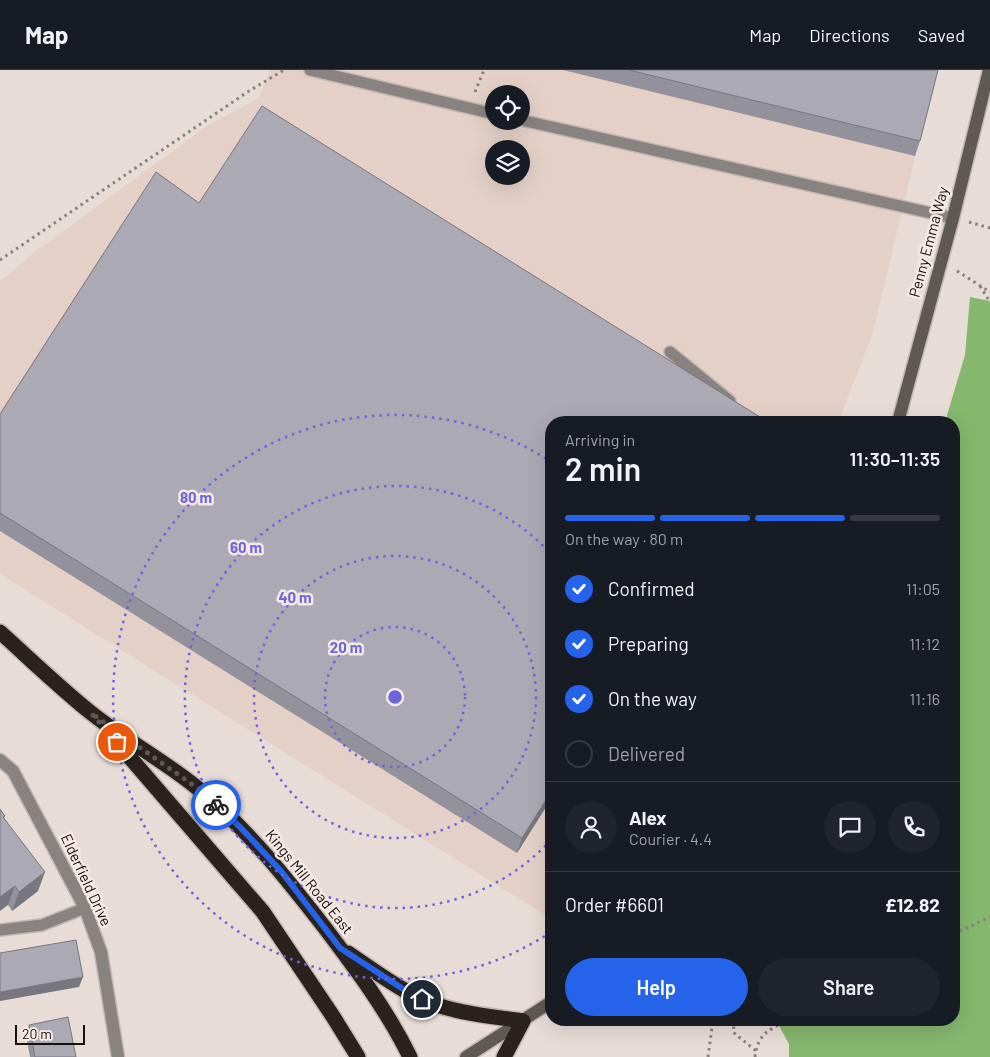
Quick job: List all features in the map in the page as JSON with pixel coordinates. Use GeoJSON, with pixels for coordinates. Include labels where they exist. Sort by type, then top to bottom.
{"type":"FeatureCollection","features":[{"type":"Feature","properties":{"kind":"highway"},"geometry":{"type":"LineString","coordinates":[[0,632],[91,713],[263,912],[358,1057]]}},
{"type":"Feature","properties":{"kind":"highway","name":"Kings Mill Road East"},"geometry":{"type":"LineString","coordinates":[[91,713],[200,790],[241,828],[281,871],[374,995],[410,1057]]}},
{"type":"Feature","properties":{"kind":"highway"},"geometry":{"type":"LineString","coordinates":[[340,948],[403,989],[422,999],[442,1006],[523,1021],[504,1057]]}},
{"type":"Feature","properties":{"kind":"main road","name":"Penny Emma Way"},"geometry":{"type":"LineString","coordinates":[[900,416],[953,218],[989,70]]}},
{"type":"Feature","properties":{"kind":"main road"},"geometry":{"type":"LineString","coordinates":[[466,1057],[545,1006]]}},
{"type":"Feature","properties":{"kind":"street","name":"Elderfield Drive"},"geometry":{"type":"LineString","coordinates":[[0,760],[14,771],[85,908],[101,952],[118,1057]]}},
{"type":"Feature","properties":{"kind":"lane"},"geometry":{"type":"LineString","coordinates":[[310,70],[485,112]]}},
{"type":"Feature","properties":{"kind":"lane"},"geometry":{"type":"LineString","coordinates":[[530,122],[953,218]]}},
{"type":"Feature","properties":{"kind":"lane"},"geometry":{"type":"LineString","coordinates":[[670,352],[742,411]]}},
{"type":"Feature","properties":{"kind":"lane"},"geometry":{"type":"LineString","coordinates":[[0,930],[42,925],[85,908]]}},
{"type":"Feature","properties":{"kind":"path"},"geometry":{"type":"LineString","coordinates":[[0,260],[249,91],[284,70]]}},
{"type":"Feature","properties":{"kind":"path"},"geometry":{"type":"LineString","coordinates":[[468,108],[484,70]]}},
{"type":"Feature","properties":{"kind":"path"},"geometry":{"type":"LineString","coordinates":[[941,260],[990,292]]}},
{"type":"Feature","properties":{"kind":"path"},"geometry":{"type":"LineString","coordinates":[[979,286],[990,302]]}},
{"type":"Feature","properties":{"kind":"path"},"geometry":{"type":"LineString","coordinates":[[960,931],[990,917]]}},
{"type":"Feature","properties":{"kind":"path"},"geometry":{"type":"LineString","coordinates":[[708,1057],[712,1026]]}},
{"type":"Feature","properties":{"kind":"path"},"geometry":{"type":"LineString","coordinates":[[734,1026],[733,1032],[756,1050]]}},
{"type":"Feature","properties":{"kind":"path"},"geometry":{"type":"LineString","coordinates":[[755,1057],[764,1032],[776,1026]]}},
{"type":"Feature","properties":{"kind":"shaded area"},"geometry":{"type":"Polygon","coordinates":[[[270,70],[936,70],[872,336],[840,416],[545,416],[545,915],[0,574],[0,281],[36,251],[207,126],[259,98],[270,70]]]}},
{"type":"Feature","properties":{"kind":"green space"},"geometry":{"type":"Polygon","coordinates":[[[970,297],[990,301],[990,1057],[789,1057],[789,1044],[779,1026],[960,1026],[960,416],[947,416],[965,355],[970,297]]]}},
{"type":"Feature","properties":{"kind":"building"},"geometry":{"type":"Polygon","coordinates":[[[629,70],[938,70],[920,141],[629,70]]]}},
{"type":"Feature","properties":{"kind":"building"},"geometry":{"type":"Polygon","coordinates":[[[262,106],[758,416],[545,416],[545,802],[522,838],[0,513],[0,414],[156,172],[199,203],[262,106]]]}},
{"type":"Feature","properties":{"kind":"building"},"geometry":{"type":"Polygon","coordinates":[[[0,809],[5,816],[3,817],[45,872],[19,892],[15,886],[0,897],[0,809]]]}},
{"type":"Feature","properties":{"kind":"building"},"geometry":{"type":"Polygon","coordinates":[[[76,940],[83,977],[0,992],[0,953],[76,940]]]}},
{"type":"Feature","properties":{"kind":"building"},"geometry":{"type":"Polygon","coordinates":[[[68,1017],[76,1057],[35,1057],[29,1025],[68,1017]]]}},
{"type":"Feature","properties":{"kind":"way so far"},"geometry":{"type":"LineString","coordinates":[[117,742],[91,713],[200,790],[216,805]]}},
{"type":"Feature","properties":{"kind":"route"},"geometry":{"type":"LineString","coordinates":[[216,805],[241,828],[281,871],[340,948],[403,989],[422,999]]}}]}
